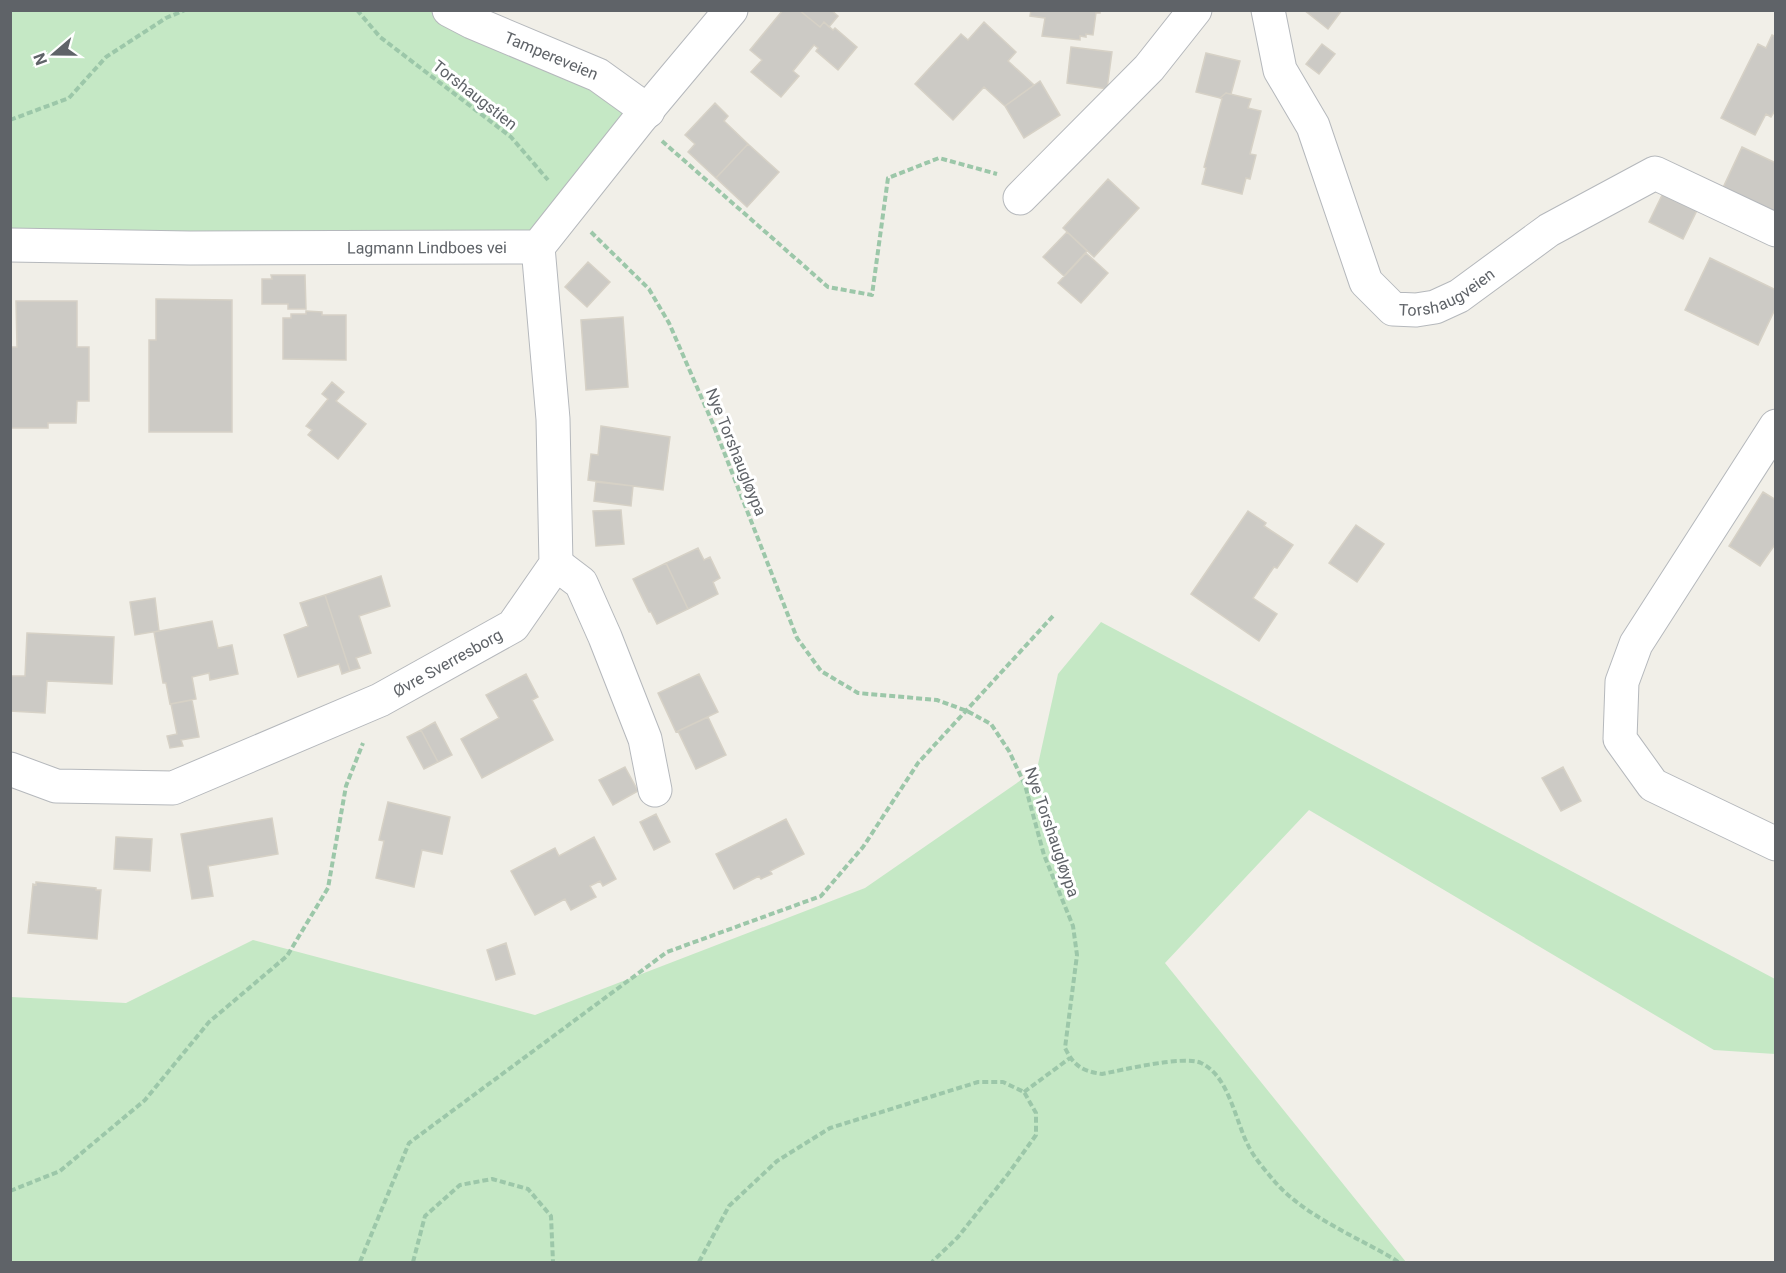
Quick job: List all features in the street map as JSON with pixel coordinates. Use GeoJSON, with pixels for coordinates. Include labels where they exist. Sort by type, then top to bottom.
{"type":"FeatureCollection","features":[{"type":"Feature","properties":{"kind":"street","name":"Tampereveien"},"geometry":{"type":"LineString","coordinates":[[449,10],[472,22],[598,75],[643,116]]}},
{"type":"Feature","properties":{"kind":"street"},"geometry":{"type":"LineString","coordinates":[[655,790],[645,739],[605,637],[581,583],[556,564],[553,419],[538,247],[731,10]]}},
{"type":"Feature","properties":{"kind":"street"},"geometry":{"type":"LineString","coordinates":[[1020,198],[1149,68],[1195,10]]}},
{"type":"Feature","properties":{"kind":"street","name":"Torshaugveien"},"geometry":{"type":"LineString","coordinates":[[1268,10],[1280,70],[1313,126],[1366,282],[1393,309],[1435,307],[1459,296],[1549,230],[1655,173],[1776,230]]}},
{"type":"Feature","properties":{"kind":"street","name":"Lagmann Lindboes vei"},"geometry":{"type":"LineString","coordinates":[[10,245],[190,248],[538,247]]}},
{"type":"Feature","properties":{"kind":"street"},"geometry":{"type":"LineString","coordinates":[[1776,426],[1636,644],[1622,682],[1620,739],[1653,785],[1776,844]]}},
{"type":"Feature","properties":{"kind":"street","name":"Øvre Sverresborg"},"geometry":{"type":"LineString","coordinates":[[10,769],[56,786],[173,788],[380,700],[513,626],[556,564]]}},
{"type":"Feature","properties":{"kind":"path"},"geometry":{"type":"LineString","coordinates":[[10,120],[69,98],[106,57],[166,18],[185,10]]}},
{"type":"Feature","properties":{"kind":"path","name":"Torshaugstien"},"geometry":{"type":"LineString","coordinates":[[357,10],[380,37],[511,136],[542,172],[568,209]]}},
{"type":"Feature","properties":{"kind":"path"},"geometry":{"type":"LineString","coordinates":[[643,116],[679,154],[828,287],[872,295],[888,178],[939,158],[1004,176],[1045,173]]}},
{"type":"Feature","properties":{"kind":"path","name":"Nye Torshaugløypa"},"geometry":{"type":"LineString","coordinates":[[568,209],[649,289],[669,323],[713,424],[797,638],[821,671],[858,693],[937,700],[967,711],[991,724],[1009,751],[1025,785],[1044,855],[1073,926],[1077,955],[1065,1048],[1070,1058]]}},
{"type":"Feature","properties":{"kind":"path"},"geometry":{"type":"LineString","coordinates":[[360,1263],[409,1143],[668,952],[821,896],[863,847],[918,763],[1053,616]]}},
{"type":"Feature","properties":{"kind":"path"},"geometry":{"type":"LineString","coordinates":[[10,1191],[60,1171],[145,1100],[208,1022],[287,956],[328,888],[346,786],[380,700]]}},
{"type":"Feature","properties":{"kind":"path"},"geometry":{"type":"LineString","coordinates":[[1024,1092],[1070,1058],[1077,1066],[1102,1074],[1184,1060],[1198,1062],[1211,1069],[1226,1091],[1248,1147],[1276,1183],[1305,1209],[1394,1258],[1398,1263]]}},
{"type":"Feature","properties":{"kind":"path"},"geometry":{"type":"LineString","coordinates":[[699,1263],[729,1206],[777,1161],[830,1128],[978,1082],[1004,1082],[1024,1092],[1036,1113],[1035,1136],[965,1228],[932,1263]]}},
{"type":"Feature","properties":{"kind":"path"},"geometry":{"type":"LineString","coordinates":[[413,1263],[425,1216],[460,1185],[492,1179],[528,1189],[551,1216],[553,1263]]}},
{"type":"Feature","properties":{"kind":"green space"},"geometry":{"type":"Polygon","coordinates":[[[11,11],[449,11],[648,111],[538,247],[11,245],[11,11]]]}},
{"type":"Feature","properties":{"kind":"green space"},"geometry":{"type":"Polygon","coordinates":[[[1101,622],[1775,979],[1775,1054],[1714,1050],[1309,810],[1165,963],[1406,1262],[11,1262],[11,997],[126,1003],[253,940],[535,1015],[865,888],[1037,769],[1058,674],[1101,622]]]}},
{"type":"Feature","properties":{"kind":"building"},"geometry":{"type":"Polygon","coordinates":[[[783,10],[799,10],[820,27],[824,22],[833,30],[835,28],[857,47],[838,70],[816,51],[818,48],[814,45],[793,71],[799,76],[781,97],[751,72],[762,60],[750,50],[783,10]]]}},
{"type":"Feature","properties":{"kind":"building"},"geometry":{"type":"Polygon","coordinates":[[[799,10],[831,10],[838,16],[829,27],[824,22],[820,27],[799,10]]]}},
{"type":"Feature","properties":{"kind":"building"},"geometry":{"type":"Polygon","coordinates":[[[1031,10],[1100,10],[1100,13],[1096,13],[1093,35],[1080,36],[1080,40],[1042,36],[1045,18],[1030,16],[1031,10]]]}},
{"type":"Feature","properties":{"kind":"building"},"geometry":{"type":"Polygon","coordinates":[[[1304,10],[1342,10],[1328,29],[1304,10]]]}},
{"type":"Feature","properties":{"kind":"building"},"geometry":{"type":"Polygon","coordinates":[[[984,22],[1016,52],[1008,61],[1034,85],[1005,106],[984,87],[953,120],[915,84],[961,34],[968,40],[984,22]]]}},
{"type":"Feature","properties":{"kind":"building"},"geometry":{"type":"Polygon","coordinates":[[[1772,35],[1776,37],[1776,109],[1771,117],[1766,114],[1755,135],[1721,118],[1758,44],[1766,48],[1772,35]]]}},
{"type":"Feature","properties":{"kind":"building"},"geometry":{"type":"Polygon","coordinates":[[[1322,44],[1335,54],[1319,74],[1306,64],[1322,44]]]}},
{"type":"Feature","properties":{"kind":"building"},"geometry":{"type":"Polygon","coordinates":[[[1071,47],[1112,52],[1107,89],[1067,83],[1071,47]]]}},
{"type":"Feature","properties":{"kind":"building"},"geometry":{"type":"Polygon","coordinates":[[[1206,53],[1240,61],[1231,94],[1226,93],[1220,98],[1196,92],[1206,53]]]}},
{"type":"Feature","properties":{"kind":"building"},"geometry":{"type":"Polygon","coordinates":[[[1040,81],[1060,115],[1024,138],[1005,106],[1040,81]]]}},
{"type":"Feature","properties":{"kind":"building"},"geometry":{"type":"Polygon","coordinates":[[[1226,93],[1251,99],[1248,108],[1261,111],[1250,154],[1256,155],[1250,179],[1246,178],[1242,194],[1202,184],[1206,168],[1204,167],[1222,99],[1220,98],[1226,93]]]}},
{"type":"Feature","properties":{"kind":"building"},"geometry":{"type":"Polygon","coordinates":[[[715,103],[728,116],[724,121],[748,144],[716,178],[688,152],[695,144],[685,135],[715,103]]]}},
{"type":"Feature","properties":{"kind":"building"},"geometry":{"type":"Polygon","coordinates":[[[748,144],[779,172],[747,207],[716,178],[748,144]]]}},
{"type":"Feature","properties":{"kind":"building"},"geometry":{"type":"Polygon","coordinates":[[[1742,147],[1776,163],[1776,218],[1721,192],[1742,147]]]}},
{"type":"Feature","properties":{"kind":"building"},"geometry":{"type":"Polygon","coordinates":[[[1108,179],[1139,208],[1094,257],[1063,228],[1108,179]]]}},
{"type":"Feature","properties":{"kind":"building"},"geometry":{"type":"Polygon","coordinates":[[[1668,183],[1702,200],[1683,239],[1649,222],[1668,183]]]}},
{"type":"Feature","properties":{"kind":"building"},"geometry":{"type":"Polygon","coordinates":[[[1067,232],[1087,251],[1064,276],[1043,257],[1067,232]]]}},
{"type":"Feature","properties":{"kind":"building"},"geometry":{"type":"Polygon","coordinates":[[[1086,253],[1108,273],[1081,303],[1058,283],[1086,253]]]}},
{"type":"Feature","properties":{"kind":"building"},"geometry":{"type":"Polygon","coordinates":[[[1710,258],[1776,290],[1776,307],[1758,345],[1685,310],[1710,258]]]}},
{"type":"Feature","properties":{"kind":"building"},"geometry":{"type":"Polygon","coordinates":[[[588,262],[610,282],[587,307],[565,287],[588,262]]]}},
{"type":"Feature","properties":{"kind":"building"},"geometry":{"type":"Polygon","coordinates":[[[271,275],[305,275],[306,309],[288,309],[288,304],[262,304],[262,279],[272,279],[271,275]]]}},
{"type":"Feature","properties":{"kind":"building"},"geometry":{"type":"Polygon","coordinates":[[[156,299],[232,300],[232,432],[149,432],[149,340],[156,340],[156,299]]]}},
{"type":"Feature","properties":{"kind":"building"},"geometry":{"type":"Polygon","coordinates":[[[16,301],[77,301],[77,347],[89,347],[89,401],[77,401],[76,423],[48,423],[48,428],[10,428],[10,347],[17,347],[16,301]]]}},
{"type":"Feature","properties":{"kind":"building"},"geometry":{"type":"Polygon","coordinates":[[[306,311],[322,312],[322,315],[346,315],[346,360],[283,359],[283,318],[291,318],[291,314],[306,314],[306,311]]]}},
{"type":"Feature","properties":{"kind":"building"},"geometry":{"type":"Polygon","coordinates":[[[623,317],[628,387],[586,390],[581,320],[623,317]]]}},
{"type":"Feature","properties":{"kind":"building"},"geometry":{"type":"Polygon","coordinates":[[[332,382],[344,392],[336,401],[366,424],[338,459],[308,435],[312,430],[306,426],[328,399],[322,394],[332,382]]]}},
{"type":"Feature","properties":{"kind":"building"},"geometry":{"type":"Polygon","coordinates":[[[601,426],[670,437],[663,490],[588,480],[591,454],[598,455],[601,426]]]}},
{"type":"Feature","properties":{"kind":"building"},"geometry":{"type":"Polygon","coordinates":[[[596,482],[633,486],[631,506],[594,501],[596,482]]]}},
{"type":"Feature","properties":{"kind":"building"},"geometry":{"type":"Polygon","coordinates":[[[1763,492],[1776,500],[1776,543],[1760,566],[1729,546],[1763,492]]]}},
{"type":"Feature","properties":{"kind":"building"},"geometry":{"type":"Polygon","coordinates":[[[621,510],[624,544],[596,546],[593,511],[621,510]]]}},
{"type":"Feature","properties":{"kind":"building"},"geometry":{"type":"Polygon","coordinates":[[[1248,511],[1266,523],[1264,526],[1293,545],[1277,568],[1274,567],[1253,598],[1277,614],[1259,641],[1191,594],[1248,511]]]}},
{"type":"Feature","properties":{"kind":"building"},"geometry":{"type":"Polygon","coordinates":[[[1356,525],[1384,544],[1357,582],[1329,563],[1356,525]]]}},
{"type":"Feature","properties":{"kind":"building"},"geometry":{"type":"Polygon","coordinates":[[[698,548],[704,560],[710,557],[720,578],[713,582],[718,594],[688,609],[666,563],[698,548]]]}},
{"type":"Feature","properties":{"kind":"building"},"geometry":{"type":"Polygon","coordinates":[[[666,563],[688,609],[657,624],[633,579],[666,563]]]}},
{"type":"Feature","properties":{"kind":"building"},"geometry":{"type":"Polygon","coordinates":[[[381,576],[390,606],[359,616],[371,653],[356,658],[360,668],[350,671],[325,595],[381,576]]]}},
{"type":"Feature","properties":{"kind":"building"},"geometry":{"type":"Polygon","coordinates":[[[325,595],[350,671],[342,674],[339,664],[298,677],[284,635],[308,626],[300,603],[325,595]]]}},
{"type":"Feature","properties":{"kind":"building"},"geometry":{"type":"Polygon","coordinates":[[[155,598],[159,631],[135,635],[130,602],[155,598]]]}},
{"type":"Feature","properties":{"kind":"building"},"geometry":{"type":"Polygon","coordinates":[[[212,621],[218,648],[232,645],[238,674],[210,680],[209,673],[192,677],[196,699],[170,704],[166,683],[163,683],[154,632],[212,621]]]}},
{"type":"Feature","properties":{"kind":"building"},"geometry":{"type":"Polygon","coordinates":[[[27,633],[114,637],[112,684],[47,681],[45,713],[10,711],[11,676],[25,676],[27,633]]]}},
{"type":"Feature","properties":{"kind":"building"},"geometry":{"type":"Polygon","coordinates":[[[526,674],[538,697],[532,700],[553,740],[482,778],[461,739],[499,718],[486,695],[526,674]]]}},
{"type":"Feature","properties":{"kind":"building"},"geometry":{"type":"Polygon","coordinates":[[[699,674],[718,712],[676,732],[658,693],[699,674]]]}},
{"type":"Feature","properties":{"kind":"building"},"geometry":{"type":"Polygon","coordinates":[[[192,700],[199,737],[181,740],[183,746],[170,748],[167,736],[177,734],[171,704],[192,700]]]}},
{"type":"Feature","properties":{"kind":"building"},"geometry":{"type":"Polygon","coordinates":[[[708,717],[726,755],[696,769],[678,731],[708,717]]]}},
{"type":"Feature","properties":{"kind":"building"},"geometry":{"type":"Polygon","coordinates":[[[435,722],[452,755],[438,762],[421,730],[435,722]]]}},
{"type":"Feature","properties":{"kind":"building"},"geometry":{"type":"Polygon","coordinates":[[[421,730],[438,762],[424,769],[407,737],[421,730]]]}},
{"type":"Feature","properties":{"kind":"building"},"geometry":{"type":"Polygon","coordinates":[[[625,767],[638,791],[613,805],[599,780],[625,767]]]}},
{"type":"Feature","properties":{"kind":"building"},"geometry":{"type":"Polygon","coordinates":[[[1563,767],[1581,801],[1561,811],[1542,778],[1563,767]]]}},
{"type":"Feature","properties":{"kind":"building"},"geometry":{"type":"Polygon","coordinates":[[[388,802],[450,817],[442,854],[422,850],[414,887],[376,878],[384,841],[379,840],[388,802]]]}},
{"type":"Feature","properties":{"kind":"building"},"geometry":{"type":"Polygon","coordinates":[[[656,814],[670,842],[654,850],[640,822],[656,814]]]}},
{"type":"Feature","properties":{"kind":"building"},"geometry":{"type":"Polygon","coordinates":[[[272,818],[278,854],[208,866],[213,896],[192,899],[181,834],[272,818]]]}},
{"type":"Feature","properties":{"kind":"building"},"geometry":{"type":"Polygon","coordinates":[[[786,819],[804,854],[770,871],[772,874],[761,879],[759,876],[734,889],[716,854],[786,819]]]}},
{"type":"Feature","properties":{"kind":"building"},"geometry":{"type":"Polygon","coordinates":[[[116,837],[152,839],[150,871],[114,869],[116,837]]]}},
{"type":"Feature","properties":{"kind":"building"},"geometry":{"type":"Polygon","coordinates":[[[594,837],[616,879],[603,886],[600,881],[590,886],[596,897],[571,910],[565,899],[535,915],[511,871],[555,848],[559,856],[594,837]]]}},
{"type":"Feature","properties":{"kind":"building"},"geometry":{"type":"Polygon","coordinates":[[[36,882],[101,890],[97,939],[28,933],[33,884],[36,885],[36,882]]]}},
{"type":"Feature","properties":{"kind":"building"},"geometry":{"type":"Polygon","coordinates":[[[506,943],[515,974],[496,980],[487,950],[506,943]]]}}]}
